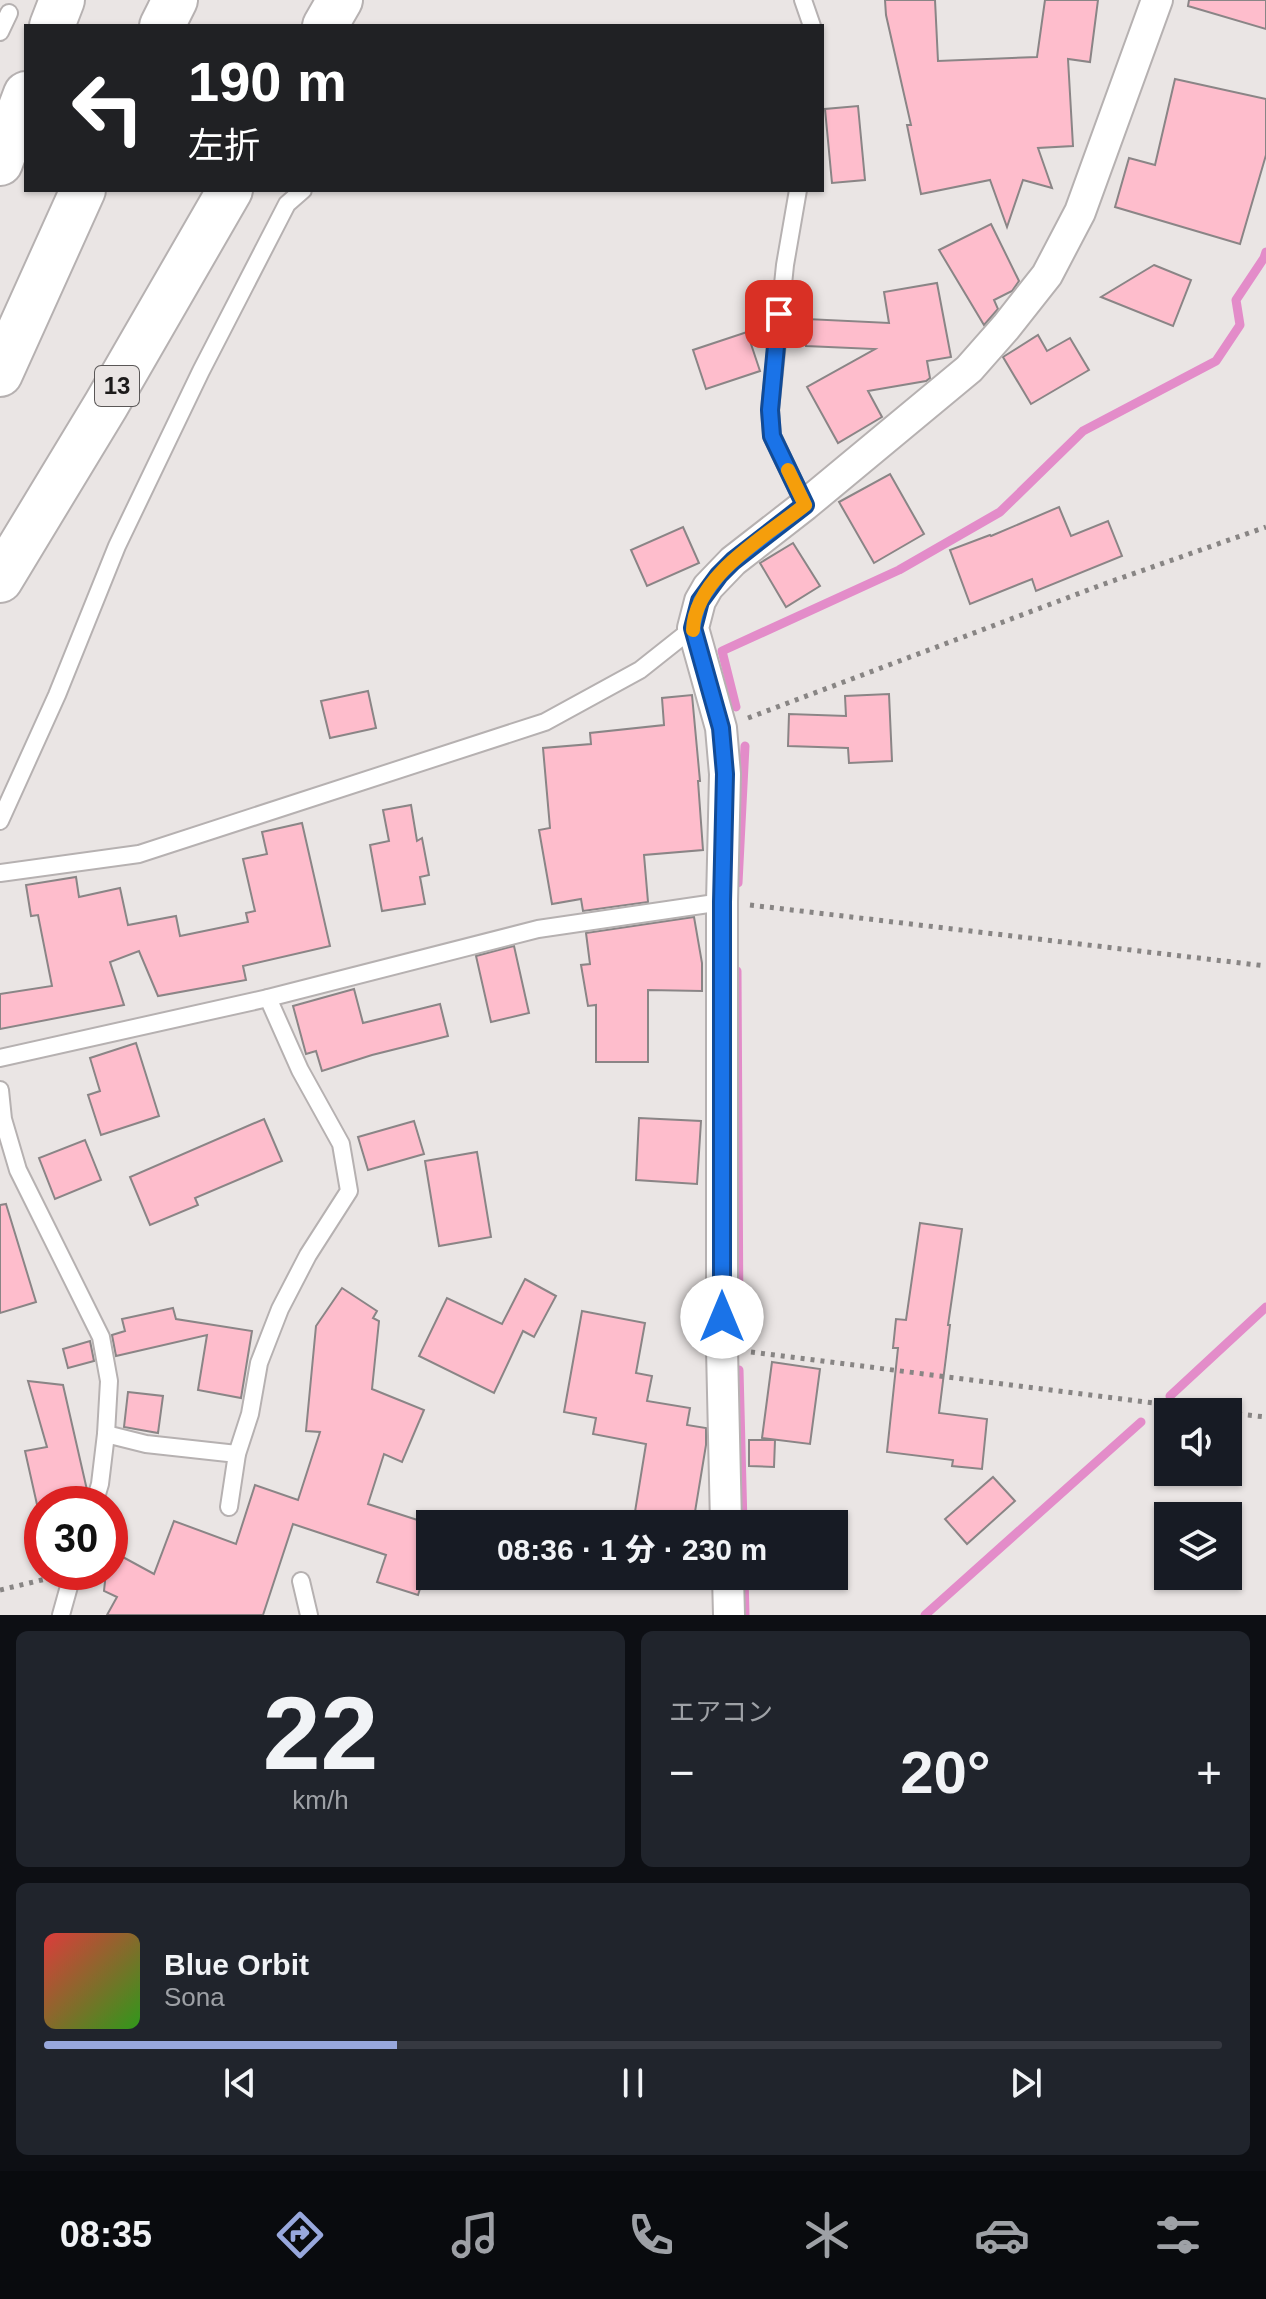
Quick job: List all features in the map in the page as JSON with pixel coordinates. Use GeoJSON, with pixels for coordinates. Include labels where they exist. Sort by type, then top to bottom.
{"type":"FeatureCollection","features":[{"type":"Feature","properties":{"kind":"highway"},"geometry":{"type":"LineString","coordinates":[[53,24],[62,0]]}},
{"type":"Feature","properties":{"kind":"highway"},"geometry":{"type":"LineString","coordinates":[[163,24],[175,0]]}},
{"type":"Feature","properties":{"kind":"highway"},"geometry":{"type":"LineString","coordinates":[[326,24],[340,0]]}},
{"type":"Feature","properties":{"kind":"highway"},"geometry":{"type":"LineString","coordinates":[[0,163],[24,99]]}},
{"type":"Feature","properties":{"kind":"highway"},"geometry":{"type":"LineString","coordinates":[[0,374],[82,192]]}},
{"type":"Feature","properties":{"kind":"highway","name":"13"},"geometry":{"type":"LineString","coordinates":[[0,580],[229,192]]}},
{"type":"Feature","properties":{"kind":"street"},"geometry":{"type":"LineString","coordinates":[[726,1510],[722,1349],[725,774],[721,728],[693,628],[700,601],[733,561],[969,369],[1047,275],[1080,212],[1157,0]]}},
{"type":"Feature","properties":{"kind":"street"},"geometry":{"type":"LineString","coordinates":[[728,1590],[729,1615]]}},
{"type":"Feature","properties":{"kind":"lane"},"geometry":{"type":"LineString","coordinates":[[803,0],[811,24]]}},
{"type":"Feature","properties":{"kind":"lane"},"geometry":{"type":"LineString","coordinates":[[0,32],[9,13]]}},
{"type":"Feature","properties":{"kind":"lane"},"geometry":{"type":"LineString","coordinates":[[0,821],[57,695],[117,546],[201,371],[287,204],[301,192]]}},
{"type":"Feature","properties":{"kind":"lane"},"geometry":{"type":"LineString","coordinates":[[798,192],[783,280],[770,410],[772,436],[805,505]]}},
{"type":"Feature","properties":{"kind":"lane"},"geometry":{"type":"LineString","coordinates":[[0,873],[139,854],[545,722],[640,670],[693,628]]}},
{"type":"Feature","properties":{"kind":"lane"},"geometry":{"type":"LineString","coordinates":[[0,1058],[268,998],[538,929],[722,902]]}},
{"type":"Feature","properties":{"kind":"lane"},"geometry":{"type":"LineString","coordinates":[[229,1507],[237,1454],[250,1414],[259,1363],[280,1309],[308,1255],[349,1191],[341,1144],[300,1070],[268,998]]}},
{"type":"Feature","properties":{"kind":"lane"},"geometry":{"type":"LineString","coordinates":[[0,1090],[3,1119],[18,1170],[101,1337],[109,1381],[99,1486]]}},
{"type":"Feature","properties":{"kind":"lane"},"geometry":{"type":"LineString","coordinates":[[106,1434],[146,1444],[237,1454]]}},
{"type":"Feature","properties":{"kind":"lane"},"geometry":{"type":"LineString","coordinates":[[301,1581],[309,1615]]}},
{"type":"Feature","properties":{"kind":"lane"},"geometry":{"type":"LineString","coordinates":[[61,1615],[68,1590]]}},
{"type":"Feature","properties":{"kind":"path"},"geometry":{"type":"LineString","coordinates":[[721,728],[1104,584],[1266,527]]}},
{"type":"Feature","properties":{"kind":"path"},"geometry":{"type":"LineString","coordinates":[[722,902],[1266,966]]}},
{"type":"Feature","properties":{"kind":"path"},"geometry":{"type":"LineString","coordinates":[[722,1349],[1154,1403]]}},
{"type":"Feature","properties":{"kind":"path"},"geometry":{"type":"LineString","coordinates":[[1242,1414],[1266,1417]]}},
{"type":"Feature","properties":{"kind":"path"},"geometry":{"type":"LineString","coordinates":[[0,1590],[24,1584]]}},
{"type":"Feature","properties":{"kind":"building"},"geometry":{"type":"Polygon","coordinates":[[[885,0],[935,0],[938,61],[1037,57],[1045,0],[1098,0],[1090,62],[1068,59],[1073,146],[1038,148],[1052,188],[1023,180],[1007,227],[990,180],[921,194],[907,125],[911,125],[885,0]]]}},
{"type":"Feature","properties":{"kind":"building"},"geometry":{"type":"Polygon","coordinates":[[[1189,0],[1266,0],[1266,29],[1188,6],[1189,0]]]}},
{"type":"Feature","properties":{"kind":"building"},"geometry":{"type":"Polygon","coordinates":[[[1175,79],[1266,99],[1266,155],[1240,244],[1115,207],[1129,158],[1155,165],[1175,79]]]}},
{"type":"Feature","properties":{"kind":"building"},"geometry":{"type":"Polygon","coordinates":[[[858,106],[865,180],[832,183],[825,109],[858,106]]]}},
{"type":"Feature","properties":{"kind":"building"},"geometry":{"type":"Polygon","coordinates":[[[991,224],[1019,281],[1012,291],[994,300],[998,309],[984,325],[939,250],[991,224]]]}},
{"type":"Feature","properties":{"kind":"building"},"geometry":{"type":"Polygon","coordinates":[[[1154,265],[1191,280],[1173,326],[1101,297],[1154,265]]]}},
{"type":"Feature","properties":{"kind":"building"},"geometry":{"type":"Polygon","coordinates":[[[937,283],[951,357],[927,361],[930,378],[926,381],[868,391],[882,417],[838,443],[807,387],[875,349],[806,346],[807,319],[889,323],[884,292],[937,283]]]}},
{"type":"Feature","properties":{"kind":"building"},"geometry":{"type":"Polygon","coordinates":[[[747,332],[760,371],[706,389],[693,350],[747,332]]]}},
{"type":"Feature","properties":{"kind":"building"},"geometry":{"type":"Polygon","coordinates":[[[1038,335],[1047,351],[1070,338],[1089,370],[1031,404],[1003,357],[1038,335]]]}},
{"type":"Feature","properties":{"kind":"building"},"geometry":{"type":"Polygon","coordinates":[[[890,474],[924,534],[874,563],[839,502],[890,474]]]}},
{"type":"Feature","properties":{"kind":"building"},"geometry":{"type":"Polygon","coordinates":[[[1059,507],[1071,536],[1108,521],[1122,556],[1036,591],[1032,579],[970,604],[950,550],[1059,507]]]}},
{"type":"Feature","properties":{"kind":"building"},"geometry":{"type":"Polygon","coordinates":[[[683,527],[699,563],[647,586],[631,550],[683,527]]]}},
{"type":"Feature","properties":{"kind":"building"},"geometry":{"type":"Polygon","coordinates":[[[793,543],[820,586],[786,607],[760,563],[793,543]]]}},
{"type":"Feature","properties":{"kind":"building"},"geometry":{"type":"Polygon","coordinates":[[[368,691],[376,728],[330,738],[321,701],[368,691]]]}},
{"type":"Feature","properties":{"kind":"building"},"geometry":{"type":"Polygon","coordinates":[[[889,694],[892,761],[849,763],[848,748],[788,746],[789,714],[846,716],[845,696],[889,694]]]}},
{"type":"Feature","properties":{"kind":"building"},"geometry":{"type":"Polygon","coordinates":[[[692,695],[703,850],[644,855],[648,902],[583,911],[581,899],[552,904],[539,830],[550,828],[543,748],[591,744],[590,733],[664,725],[662,698],[692,695]]]}},
{"type":"Feature","properties":{"kind":"building"},"geometry":{"type":"Polygon","coordinates":[[[411,805],[417,841],[422,838],[429,875],[420,877],[425,904],[382,911],[370,845],[389,841],[383,810],[411,805]]]}},
{"type":"Feature","properties":{"kind":"building"},"geometry":{"type":"Polygon","coordinates":[[[302,823],[330,946],[243,966],[246,980],[158,996],[139,951],[110,962],[124,1005],[0,1029],[0,994],[52,986],[38,915],[31,916],[26,885],[76,877],[79,897],[120,888],[128,925],[176,916],[180,936],[248,922],[246,913],[255,911],[243,859],[267,854],[262,832],[302,823]]]}},
{"type":"Feature","properties":{"kind":"building"},"geometry":{"type":"Polygon","coordinates":[[[694,917],[702,963],[702,991],[648,990],[648,1062],[596,1062],[596,1005],[588,1006],[581,965],[590,964],[586,933],[694,917]]]}},
{"type":"Feature","properties":{"kind":"building"},"geometry":{"type":"Polygon","coordinates":[[[514,946],[529,1013],[491,1022],[476,956],[514,946]]]}},
{"type":"Feature","properties":{"kind":"building"},"geometry":{"type":"Polygon","coordinates":[[[354,989],[363,1023],[440,1004],[448,1036],[322,1071],[316,1051],[306,1054],[293,1006],[354,989]]]}},
{"type":"Feature","properties":{"kind":"building"},"geometry":{"type":"Polygon","coordinates":[[[136,1043],[159,1116],[101,1135],[88,1095],[100,1091],[90,1058],[136,1043]]]}},
{"type":"Feature","properties":{"kind":"building"},"geometry":{"type":"Polygon","coordinates":[[[639,1118],[701,1121],[697,1184],[636,1180],[639,1118]]]}},
{"type":"Feature","properties":{"kind":"building"},"geometry":{"type":"Polygon","coordinates":[[[264,1119],[282,1161],[195,1198],[198,1205],[150,1225],[130,1177],[264,1119]]]}},
{"type":"Feature","properties":{"kind":"building"},"geometry":{"type":"Polygon","coordinates":[[[414,1121],[424,1154],[368,1170],[358,1137],[414,1121]]]}},
{"type":"Feature","properties":{"kind":"building"},"geometry":{"type":"Polygon","coordinates":[[[85,1140],[101,1180],[55,1199],[39,1158],[85,1140]]]}},
{"type":"Feature","properties":{"kind":"building"},"geometry":{"type":"Polygon","coordinates":[[[477,1152],[491,1237],[439,1246],[425,1161],[477,1152]]]}},
{"type":"Feature","properties":{"kind":"building"},"geometry":{"type":"Polygon","coordinates":[[[6,1204],[36,1302],[0,1313],[0,1205],[6,1204]]]}},
{"type":"Feature","properties":{"kind":"building"},"geometry":{"type":"Polygon","coordinates":[[[920,1223],[962,1229],[939,1413],[987,1419],[982,1469],[952,1466],[953,1460],[887,1452],[898,1348],[893,1348],[896,1319],[906,1320],[920,1223]]]}},
{"type":"Feature","properties":{"kind":"building"},"geometry":{"type":"Polygon","coordinates":[[[525,1279],[556,1296],[534,1337],[523,1331],[494,1393],[419,1356],[447,1298],[502,1324],[525,1279]]]}},
{"type":"Feature","properties":{"kind":"building"},"geometry":{"type":"Polygon","coordinates":[[[342,1288],[377,1311],[373,1318],[379,1321],[372,1389],[424,1410],[402,1462],[384,1454],[368,1504],[416,1519],[418,1595],[377,1582],[386,1555],[293,1524],[263,1615],[107,1615],[117,1597],[104,1590],[128,1590],[128,1560],[154,1574],[174,1521],[236,1544],[255,1485],[298,1500],[320,1432],[306,1431],[316,1326],[342,1288]]]}},
{"type":"Feature","properties":{"kind":"building"},"geometry":{"type":"Polygon","coordinates":[[[173,1308],[176,1319],[252,1331],[241,1398],[198,1390],[207,1335],[116,1356],[112,1335],[125,1331],[122,1319],[173,1308]]]}},
{"type":"Feature","properties":{"kind":"building"},"geometry":{"type":"Polygon","coordinates":[[[582,1311],[645,1323],[636,1373],[652,1376],[647,1401],[690,1408],[687,1425],[706,1428],[695,1510],[635,1510],[646,1444],[593,1434],[596,1418],[564,1412],[582,1311]]]}},
{"type":"Feature","properties":{"kind":"building"},"geometry":{"type":"Polygon","coordinates":[[[90,1341],[94,1361],[68,1368],[63,1349],[90,1341]]]}},
{"type":"Feature","properties":{"kind":"building"},"geometry":{"type":"Polygon","coordinates":[[[772,1362],[820,1369],[810,1444],[762,1438],[772,1362]]]}},
{"type":"Feature","properties":{"kind":"building"},"geometry":{"type":"Polygon","coordinates":[[[28,1381],[63,1385],[86,1486],[33,1486],[25,1451],[47,1447],[28,1381]]]}},
{"type":"Feature","properties":{"kind":"building"},"geometry":{"type":"Polygon","coordinates":[[[128,1392],[163,1396],[158,1433],[124,1427],[128,1392]]]}},
{"type":"Feature","properties":{"kind":"building"},"geometry":{"type":"Polygon","coordinates":[[[749,1440],[775,1440],[774,1467],[749,1466],[749,1440]]]}},
{"type":"Feature","properties":{"kind":"building"},"geometry":{"type":"Polygon","coordinates":[[[993,1477],[1015,1501],[967,1544],[945,1519],[993,1477]]]}},
{"type":"Feature","properties":{"kind":"waterway"},"geometry":{"type":"LineString","coordinates":[[736,707],[722,651],[899,570],[1000,512],[1083,431],[1216,361],[1240,325],[1236,300],[1266,252]]}},
{"type":"Feature","properties":{"kind":"waterway"},"geometry":{"type":"LineString","coordinates":[[738,883],[745,746]]}},
{"type":"Feature","properties":{"kind":"waterway"},"geometry":{"type":"LineString","coordinates":[[737,971],[739,1328]]}},
{"type":"Feature","properties":{"kind":"waterway"},"geometry":{"type":"LineString","coordinates":[[1170,1396],[1266,1307]]}},
{"type":"Feature","properties":{"kind":"waterway"},"geometry":{"type":"LineString","coordinates":[[739,1370],[743,1510]]}},
{"type":"Feature","properties":{"kind":"waterway"},"geometry":{"type":"LineString","coordinates":[[925,1615],[1141,1422]]}},
{"type":"Feature","properties":{"kind":"waterway"},"geometry":{"type":"LineString","coordinates":[[744,1590],[745,1615]]}},
{"type":"Feature","properties":{"kind":"slow traffic"},"geometry":{"type":"LineString","coordinates":[[693,630],[700,601],[708,587],[733,561],[805,505],[788,470]]}},
{"type":"Feature","properties":{"kind":"route"},"geometry":{"type":"LineString","coordinates":[[722,1317],[725,774],[721,728],[693,628],[700,601],[708,587],[733,561],[805,505],[772,436],[770,410],[779,314]]}}]}
